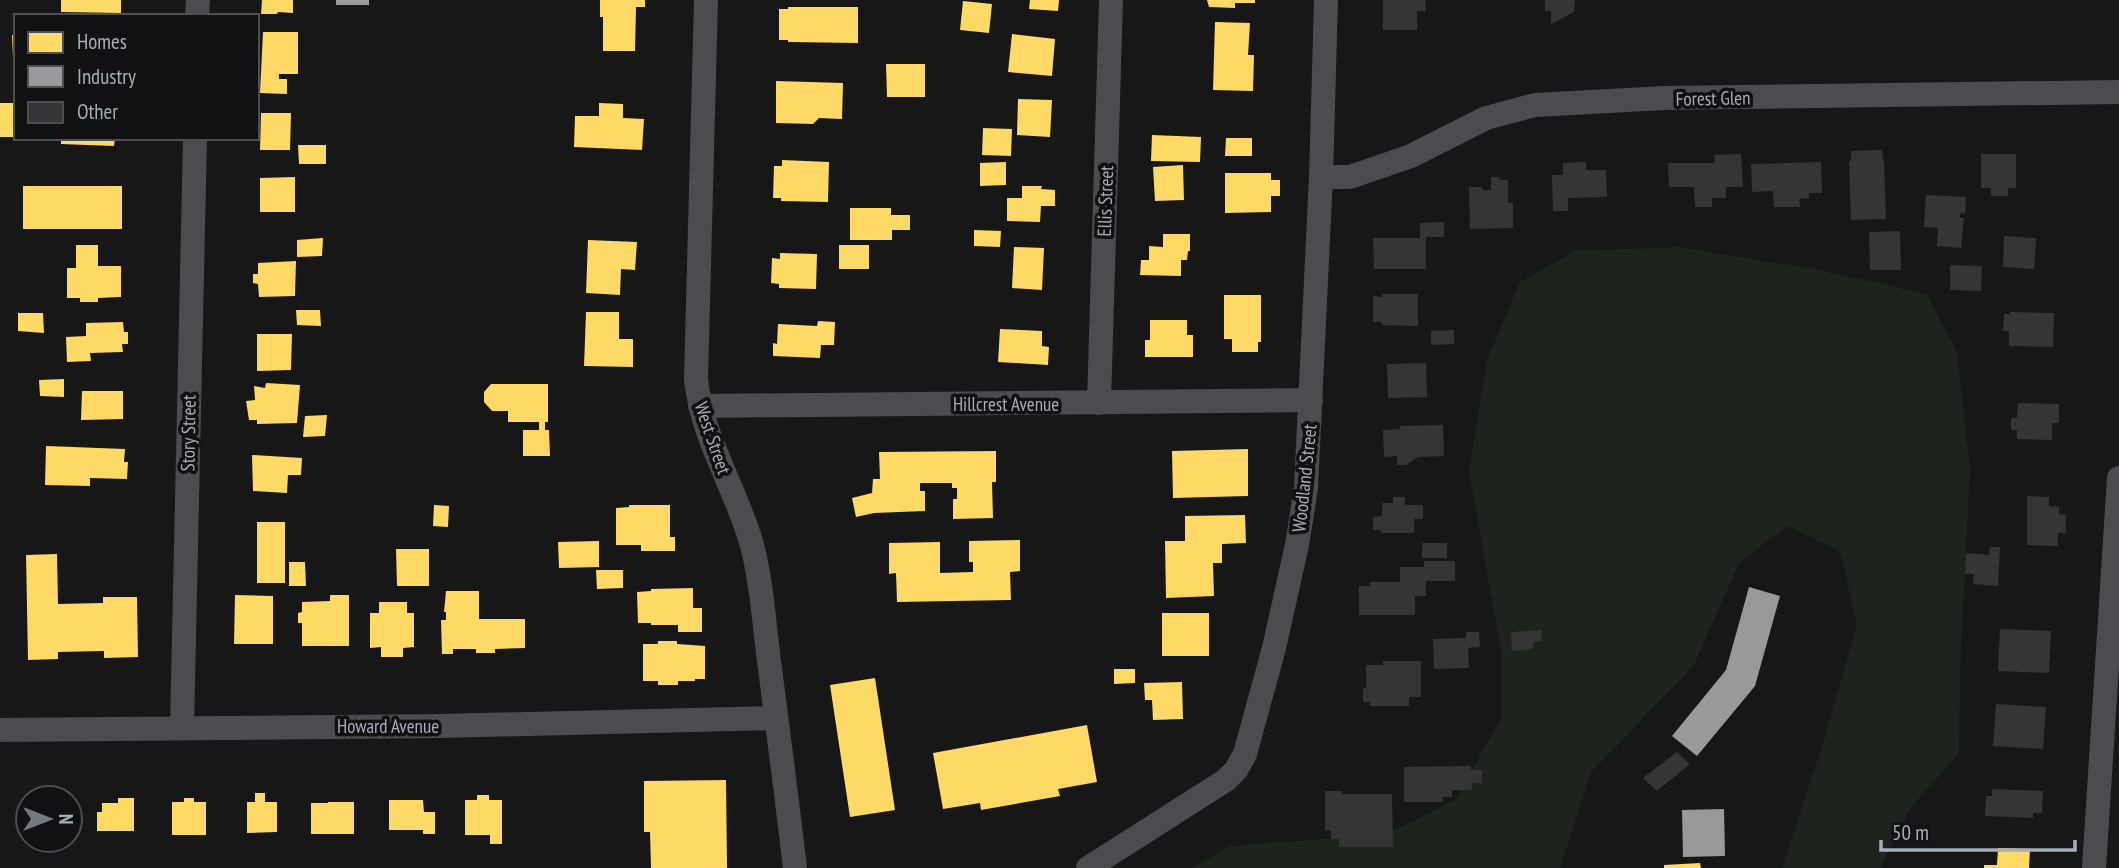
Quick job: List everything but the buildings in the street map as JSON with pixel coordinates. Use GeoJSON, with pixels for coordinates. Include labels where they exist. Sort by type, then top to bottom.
{"type":"FeatureCollection","features":[{"type":"Feature","properties":{"kind":"street","name":"West Street"},"geometry":{"type":"LineString","coordinates":[[706,0],[696,379],[700,406],[712,447],[740,510],[752,547],[761,592],[795,868]]}},
{"type":"Feature","properties":{"kind":"street","name":"Ellis Street"},"geometry":{"type":"LineString","coordinates":[[1099,403],[1111,0]]}},
{"type":"Feature","properties":{"kind":"street","name":"Woodland Street"},"geometry":{"type":"LineString","coordinates":[[1088,868],[1226,780],[1236,770],[1245,754],[1274,648],[1297,545],[1306,488],[1321,177],[1326,0]]}},
{"type":"Feature","properties":{"kind":"street","name":"Forest Glen"},"geometry":{"type":"LineString","coordinates":[[1321,177],[1350,177],[1411,156],[1486,118],[1535,105],[1664,98],[2119,92]]}},
{"type":"Feature","properties":{"kind":"street","name":"Story Street"},"geometry":{"type":"LineString","coordinates":[[182,727],[195,140]]}},
{"type":"Feature","properties":{"kind":"street","name":"Hillcrest Avenue"},"geometry":{"type":"LineString","coordinates":[[700,406],[1311,400]]}},
{"type":"Feature","properties":{"kind":"street"},"geometry":{"type":"LineString","coordinates":[[2095,868],[2119,478]]}},
{"type":"Feature","properties":{"kind":"street","name":"Howard Avenue"},"geometry":{"type":"LineString","coordinates":[[0,730],[441,726],[776,718]]}},
{"type":"Feature","properties":{"kind":"shaded area"},"geometry":{"type":"Polygon","coordinates":[[[1677,247],[1815,269],[1927,294],[1957,352],[1970,468],[1960,667],[1959,753],[1912,806],[1880,868],[1782,868],[1821,750],[1857,625],[1840,551],[1787,526],[1739,563],[1694,665],[1591,772],[1560,868],[1192,868],[1230,846],[1387,834],[1456,799],[1501,718],[1501,651],[1469,471],[1487,360],[1520,282],[1575,251],[1677,247]]]}}]}
